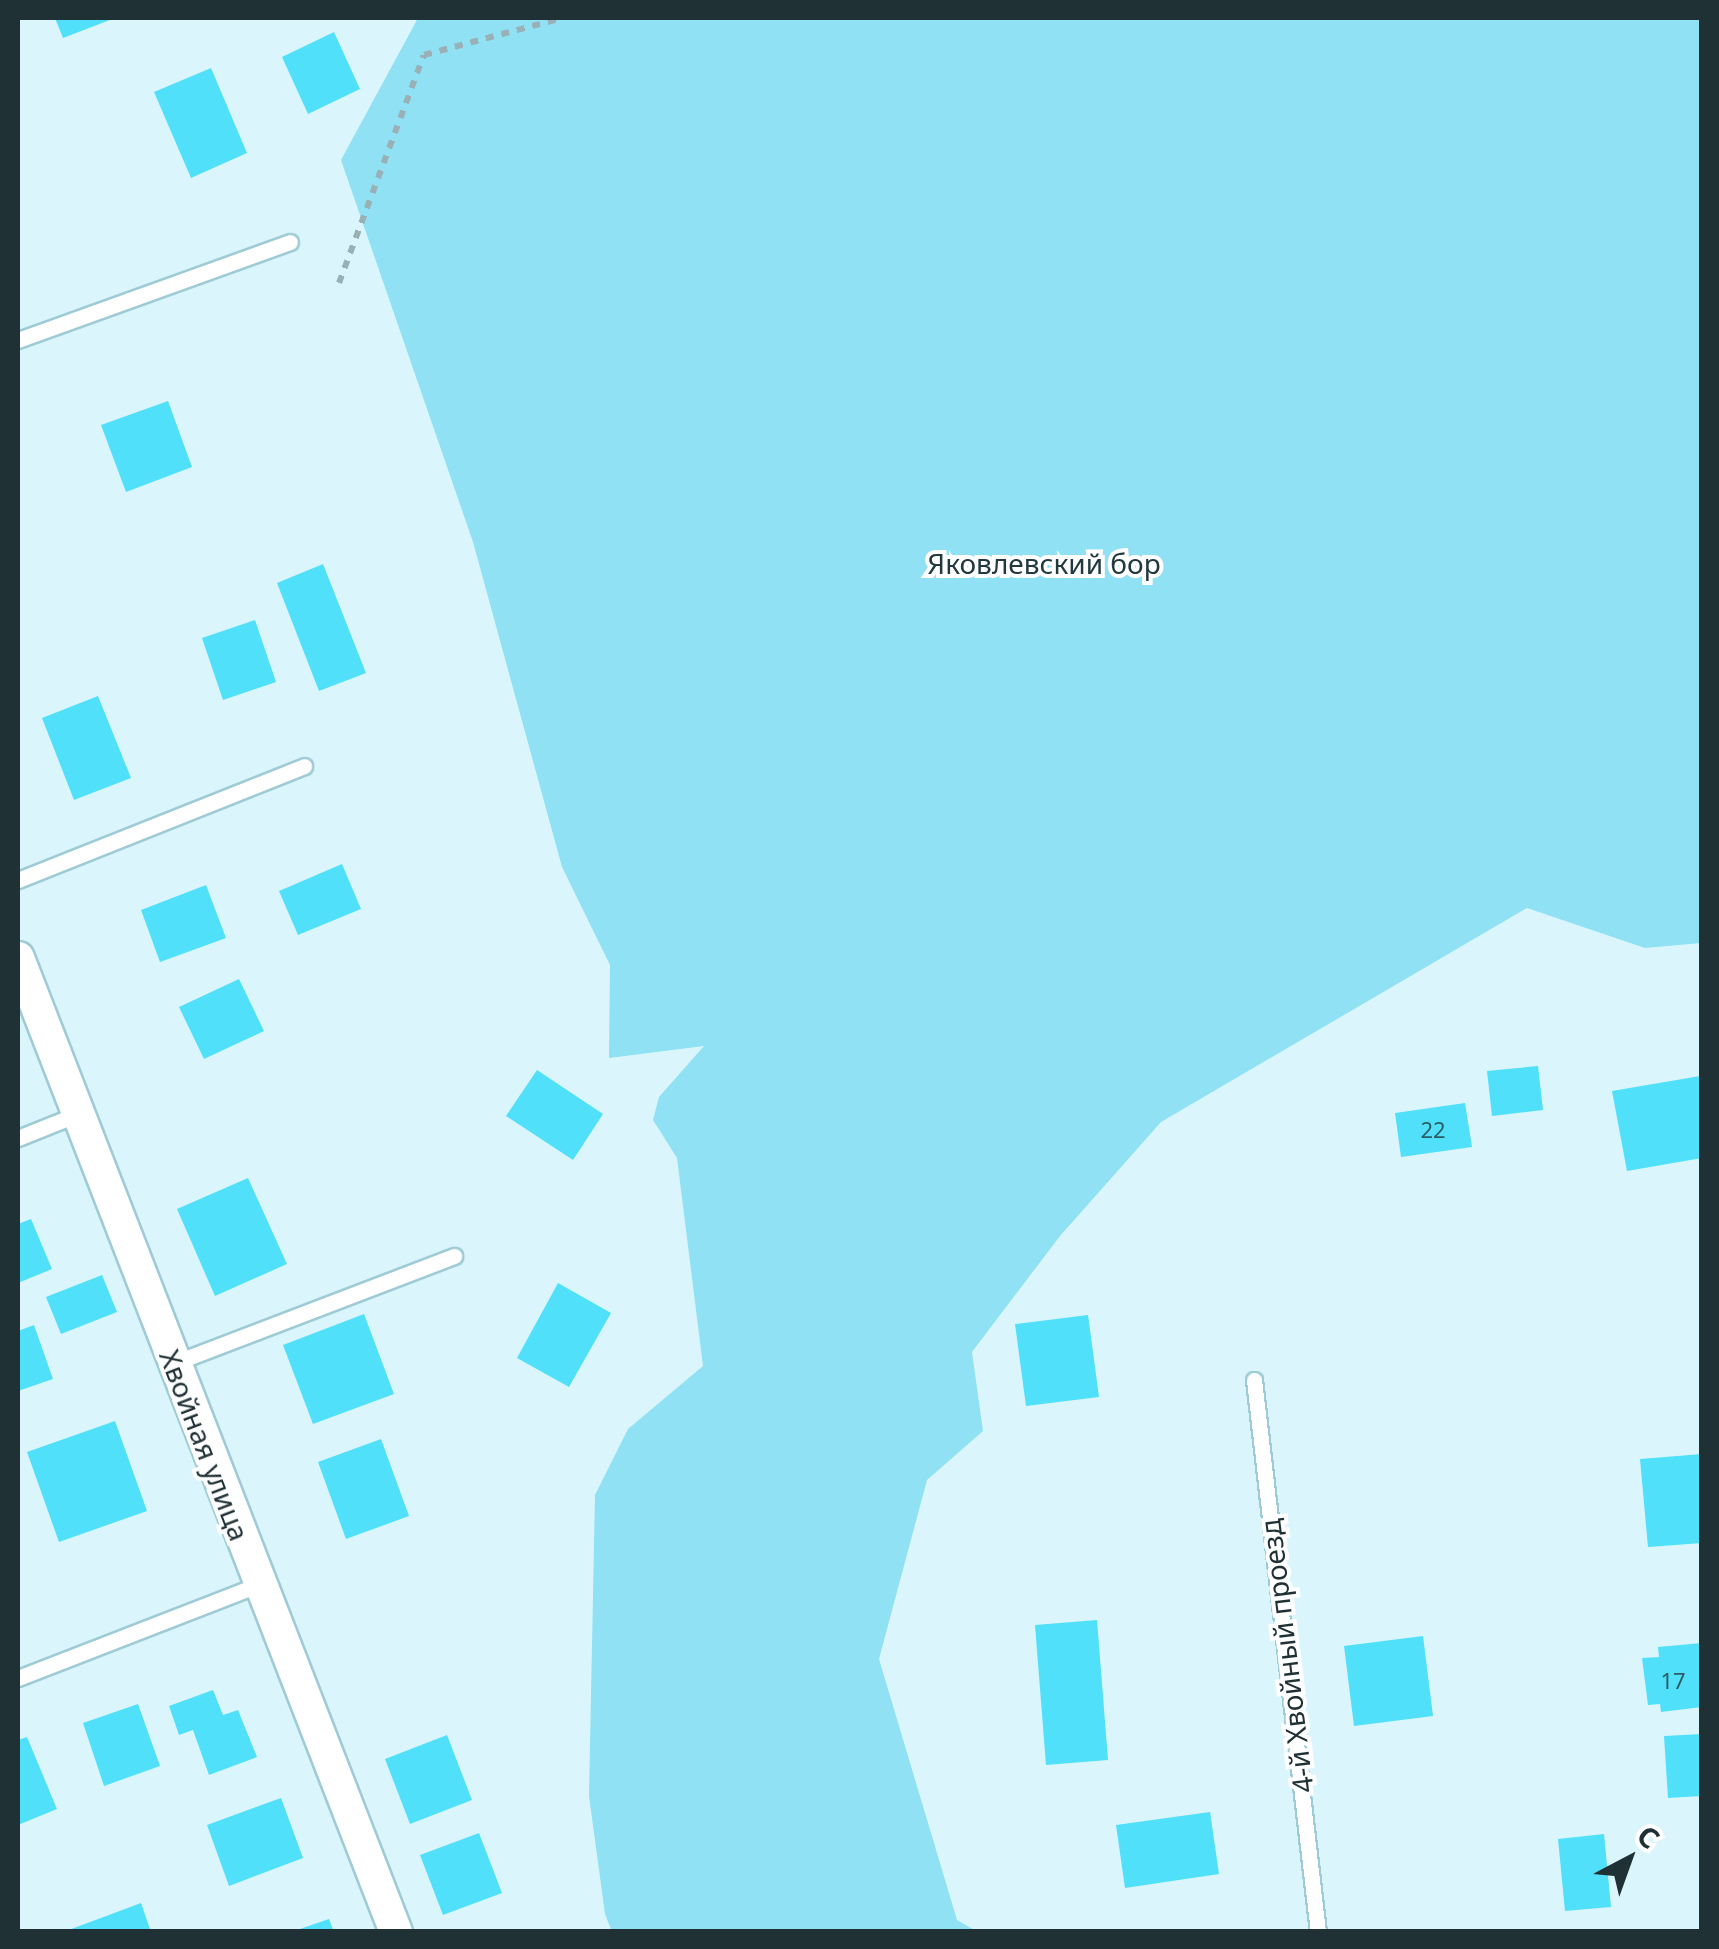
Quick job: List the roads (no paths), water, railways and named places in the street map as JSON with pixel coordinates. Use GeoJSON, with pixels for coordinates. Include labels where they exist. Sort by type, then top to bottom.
{"type":"FeatureCollection","features":[{"type":"Feature","properties":{"kind":"street","name":"Хвойная улица"},"geometry":{"type":"LineString","coordinates":[[18,958],[258,1585],[396,1932]]}},
{"type":"Feature","properties":{"kind":"lane"},"geometry":{"type":"LineString","coordinates":[[18,340],[290,242]]}},
{"type":"Feature","properties":{"kind":"lane"},"geometry":{"type":"LineString","coordinates":[[18,880],[304,766]]}},
{"type":"Feature","properties":{"kind":"lane"},"geometry":{"type":"LineString","coordinates":[[18,1138],[78,1114]]}},
{"type":"Feature","properties":{"kind":"lane"},"geometry":{"type":"LineString","coordinates":[[174,1363],[454,1256]]}},
{"type":"Feature","properties":{"kind":"lane","name":"4-й Хвойный проезд"},"geometry":{"type":"LineString","coordinates":[[1254,1380],[1318,1932]]}},
{"type":"Feature","properties":{"kind":"lane"},"geometry":{"type":"LineString","coordinates":[[18,1678],[258,1585]]}},
{"type":"Feature","properties":{"kind":"park label","name":"Яковлевский бор"},"geometry":{"type":"Point","coordinates":[1044,563]}}]}
